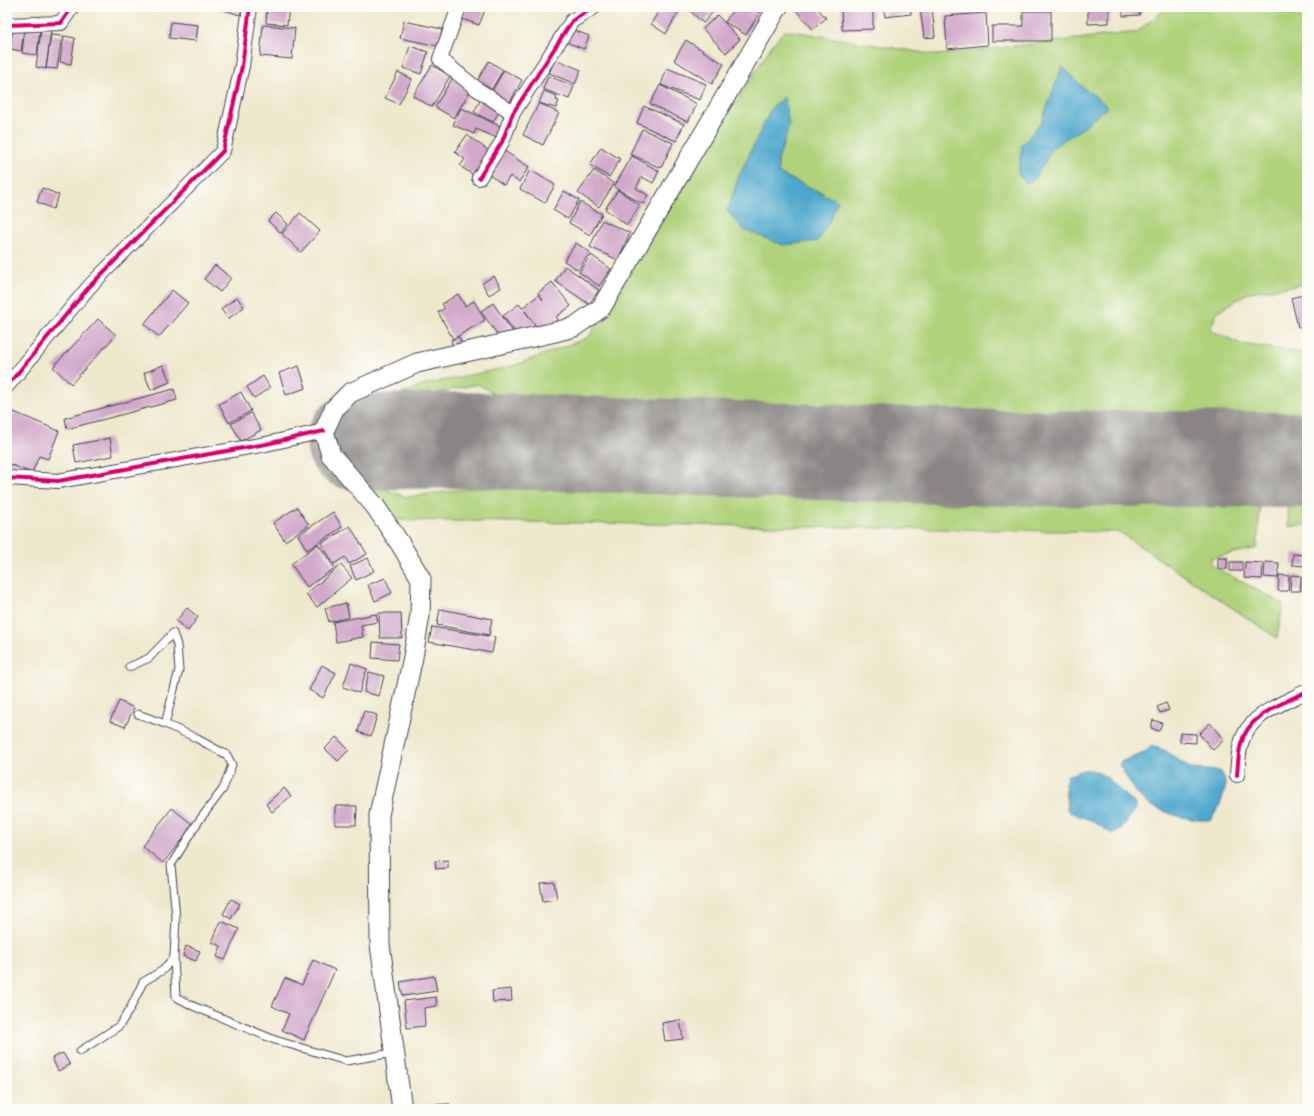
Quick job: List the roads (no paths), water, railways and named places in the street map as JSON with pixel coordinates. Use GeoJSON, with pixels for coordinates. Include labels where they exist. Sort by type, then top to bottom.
{"type":"FeatureCollection","features":[{"type":"Feature","properties":{"kind":"main road"},"geometry":{"type":"LineString","coordinates":[[402,1109],[380,944],[379,814],[414,657],[420,615],[421,579],[401,545],[375,506],[331,455],[324,431],[334,409],[350,393],[417,363],[551,334],[574,327],[601,308],[778,7]]}},
{"type":"Feature","properties":{"kind":"street"},"geometry":{"type":"LineString","coordinates":[[7,24],[61,23],[72,7]]}},
{"type":"Feature","properties":{"kind":"street"},"geometry":{"type":"LineString","coordinates":[[7,386],[89,287],[223,151],[242,66],[250,7]]}},
{"type":"Feature","properties":{"kind":"street"},"geometry":{"type":"LineString","coordinates":[[458,7],[440,59],[477,88],[513,113]]}},
{"type":"Feature","properties":{"kind":"street"},"geometry":{"type":"LineString","coordinates":[[479,178],[502,142],[513,113],[572,21],[594,7]]}},
{"type":"Feature","properties":{"kind":"street"},"geometry":{"type":"LineString","coordinates":[[7,478],[58,481],[266,444],[324,431]]}},
{"type":"Feature","properties":{"kind":"street"},"geometry":{"type":"LineString","coordinates":[[1237,776],[1241,743],[1246,730],[1258,717],[1307,691]]}},
{"type":"Feature","properties":{"kind":"lane"},"geometry":{"type":"LineString","coordinates":[[129,667],[149,658],[172,633],[177,645],[179,670],[165,724]]}},
{"type":"Feature","properties":{"kind":"lane"},"geometry":{"type":"LineString","coordinates":[[138,714],[194,737],[227,755],[232,765],[223,789],[198,822],[171,865],[176,917],[174,957],[176,997],[193,1006],[275,1040],[346,1061],[395,1053]]}},
{"type":"Feature","properties":{"kind":"lane"},"geometry":{"type":"LineString","coordinates":[[80,1051],[119,1026],[130,1009],[143,982],[163,970],[174,957]]}},
{"type":"Feature","properties":{"kind":"water"},"geometry":{"type":"Polygon","coordinates":[[[1062,66],[1080,85],[1108,107],[1084,127],[1052,148],[1036,178],[1026,183],[1018,174],[1022,145],[1041,123],[1062,66]]]}},
{"type":"Feature","properties":{"kind":"water"},"geometry":{"type":"Polygon","coordinates":[[[784,97],[789,126],[778,161],[778,173],[838,201],[829,222],[818,241],[783,245],[744,230],[727,211],[739,176],[772,107],[784,97]]]}},
{"type":"Feature","properties":{"kind":"water"},"geometry":{"type":"Polygon","coordinates":[[[1152,745],[1166,751],[1191,769],[1220,771],[1224,777],[1225,789],[1218,809],[1211,820],[1185,818],[1166,812],[1149,804],[1138,794],[1119,764],[1122,761],[1146,751],[1152,745]]]}},
{"type":"Feature","properties":{"kind":"water"},"geometry":{"type":"Polygon","coordinates":[[[1083,770],[1098,772],[1136,804],[1136,809],[1122,828],[1112,834],[1093,821],[1069,812],[1067,809],[1065,783],[1068,775],[1083,770]]]}}]}
